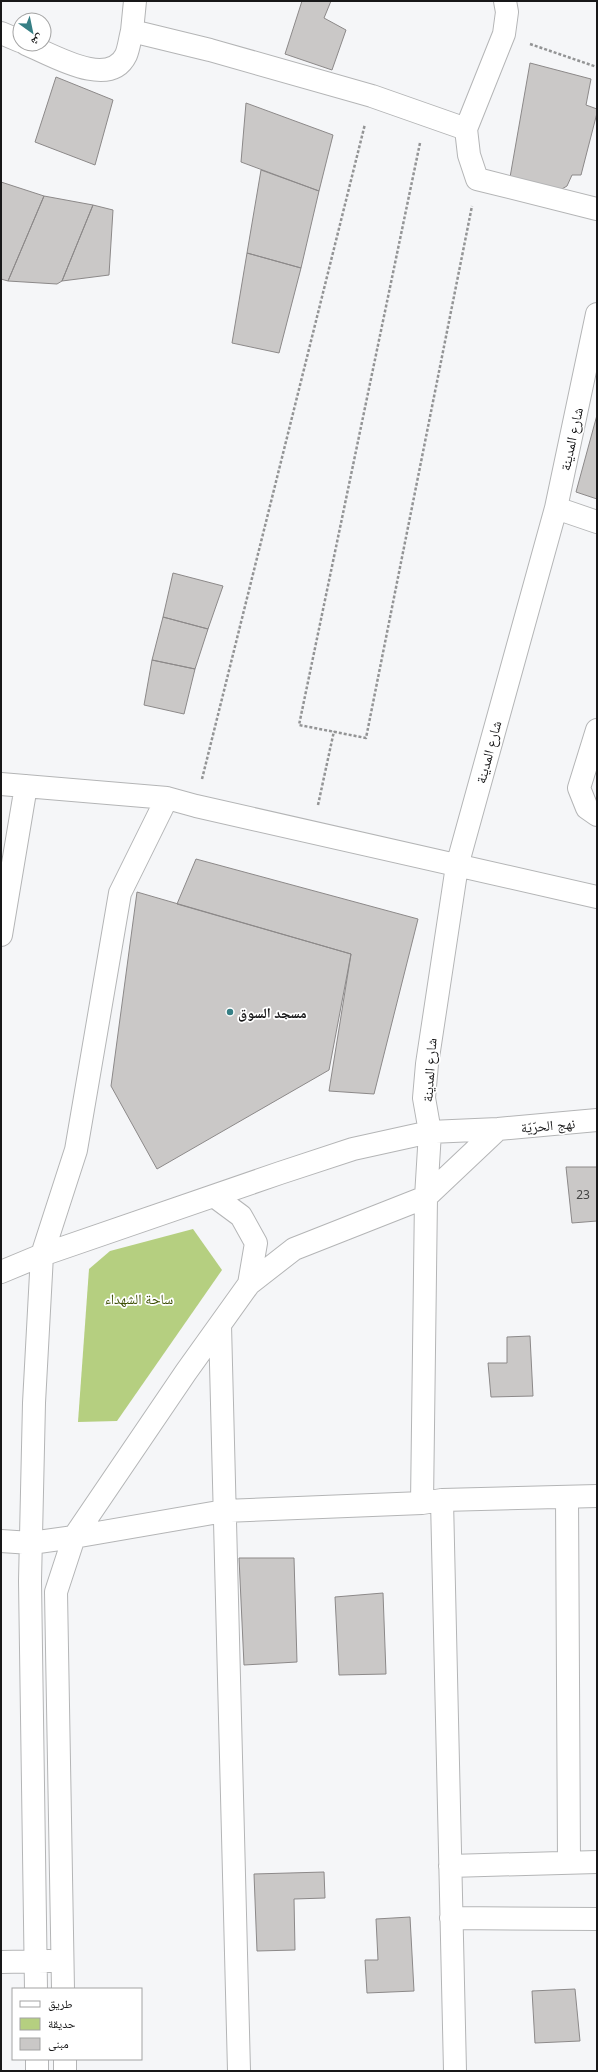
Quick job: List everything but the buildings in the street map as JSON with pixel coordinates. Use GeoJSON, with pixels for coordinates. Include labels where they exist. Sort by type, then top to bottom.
{"type":"FeatureCollection","features":[{"type":"Feature","properties":{"kind":"street"},"geometry":{"type":"LineString","coordinates":[[45,52],[82,67],[98,71],[109,70],[119,64],[126,55],[138,32],[135,1]]}},
{"type":"Feature","properties":{"kind":"street"},"geometry":{"type":"LineString","coordinates":[[505,1],[507,12],[504,34],[466,129],[469,155],[477,179],[597,209]]}},
{"type":"Feature","properties":{"kind":"street"},"geometry":{"type":"LineString","coordinates":[[138,32],[210,50],[372,96],[466,129]]}},
{"type":"Feature","properties":{"kind":"street"},"geometry":{"type":"LineString","coordinates":[[1,33],[12,38]]}},
{"type":"Feature","properties":{"kind":"street","name":"شارع المدينة"},"geometry":{"type":"LineString","coordinates":[[455,2071],[450,1866],[432,1501],[426,1197],[430,1132],[424,1098],[427,1064],[457,866],[556,508],[597,314]]}},
{"type":"Feature","properties":{"kind":"street"},"geometry":{"type":"LineString","coordinates":[[556,508],[597,522]]}},
{"type":"Feature","properties":{"kind":"street"},"geometry":{"type":"LineString","coordinates":[[597,730],[579,788],[587,808],[597,815]]}},
{"type":"Feature","properties":{"kind":"street"},"geometry":{"type":"LineString","coordinates":[[1,784],[158,797],[597,897]]}},
{"type":"Feature","properties":{"kind":"street"},"geometry":{"type":"LineString","coordinates":[[1,934],[26,786]]}},
{"type":"Feature","properties":{"kind":"street"},"geometry":{"type":"LineString","coordinates":[[36,1988],[30,1581],[34,1403],[42,1256],[76,1150],[120,893],[158,797]]}},
{"type":"Feature","properties":{"kind":"street","name":"نهج الحرّيّة"},"geometry":{"type":"LineString","coordinates":[[1,1272],[42,1256],[214,1196],[354,1150],[430,1132],[498,1129],[597,1120]]}},
{"type":"Feature","properties":{"kind":"street"},"geometry":{"type":"LineString","coordinates":[[63,1988],[56,1592],[74,1537],[249,1284],[294,1249],[426,1197],[498,1129]]}},
{"type":"Feature","properties":{"kind":"street"},"geometry":{"type":"LineString","coordinates":[[214,1196],[241,1216],[256,1243],[249,1284]]}},
{"type":"Feature","properties":{"kind":"street"},"geometry":{"type":"LineString","coordinates":[[220,1325],[239,2071]]}},
{"type":"Feature","properties":{"kind":"street"},"geometry":{"type":"LineString","coordinates":[[1,1541],[31,1543],[74,1537],[224,1510],[597,1496]]}},
{"type":"Feature","properties":{"kind":"street"},"geometry":{"type":"LineString","coordinates":[[567,1497],[569,1862]]}},
{"type":"Feature","properties":{"kind":"street"},"geometry":{"type":"LineString","coordinates":[[450,1866],[597,1862]]}},
{"type":"Feature","properties":{"kind":"street"},"geometry":{"type":"LineString","coordinates":[[451,1918],[597,1918]]}},
{"type":"Feature","properties":{"kind":"street"},"geometry":{"type":"LineString","coordinates":[[1,1962],[63,1960]]}},
{"type":"Feature","properties":{"kind":"street"},"geometry":{"type":"LineString","coordinates":[[37,2060],[37,2071]]}},
{"type":"Feature","properties":{"kind":"street"},"geometry":{"type":"LineString","coordinates":[[65,2060],[65,2071]]}},
{"type":"Feature","properties":{"kind":"path"},"geometry":{"type":"LineString","coordinates":[[504,34],[597,67]]}},
{"type":"Feature","properties":{"kind":"path"},"geometry":{"type":"LineString","coordinates":[[196,806],[372,96]]}},
{"type":"Feature","properties":{"kind":"path"},"geometry":{"type":"LineString","coordinates":[[426,115],[299,724],[366,738],[477,179]]}},
{"type":"Feature","properties":{"kind":"path"},"geometry":{"type":"LineString","coordinates":[[313,832],[334,731]]}},
{"type":"Feature","properties":{"kind":"green space","name":"ساحة الشهداء"},"geometry":{"type":"Polygon","coordinates":[[[193,1229],[222,1270],[117,1421],[78,1422],[89,1269],[110,1251],[193,1229]]]}},
{"type":"Feature","properties":{"kind":"place","name":"مسجد السوق"},"geometry":{"type":"Point","coordinates":[230,1012]}}]}
